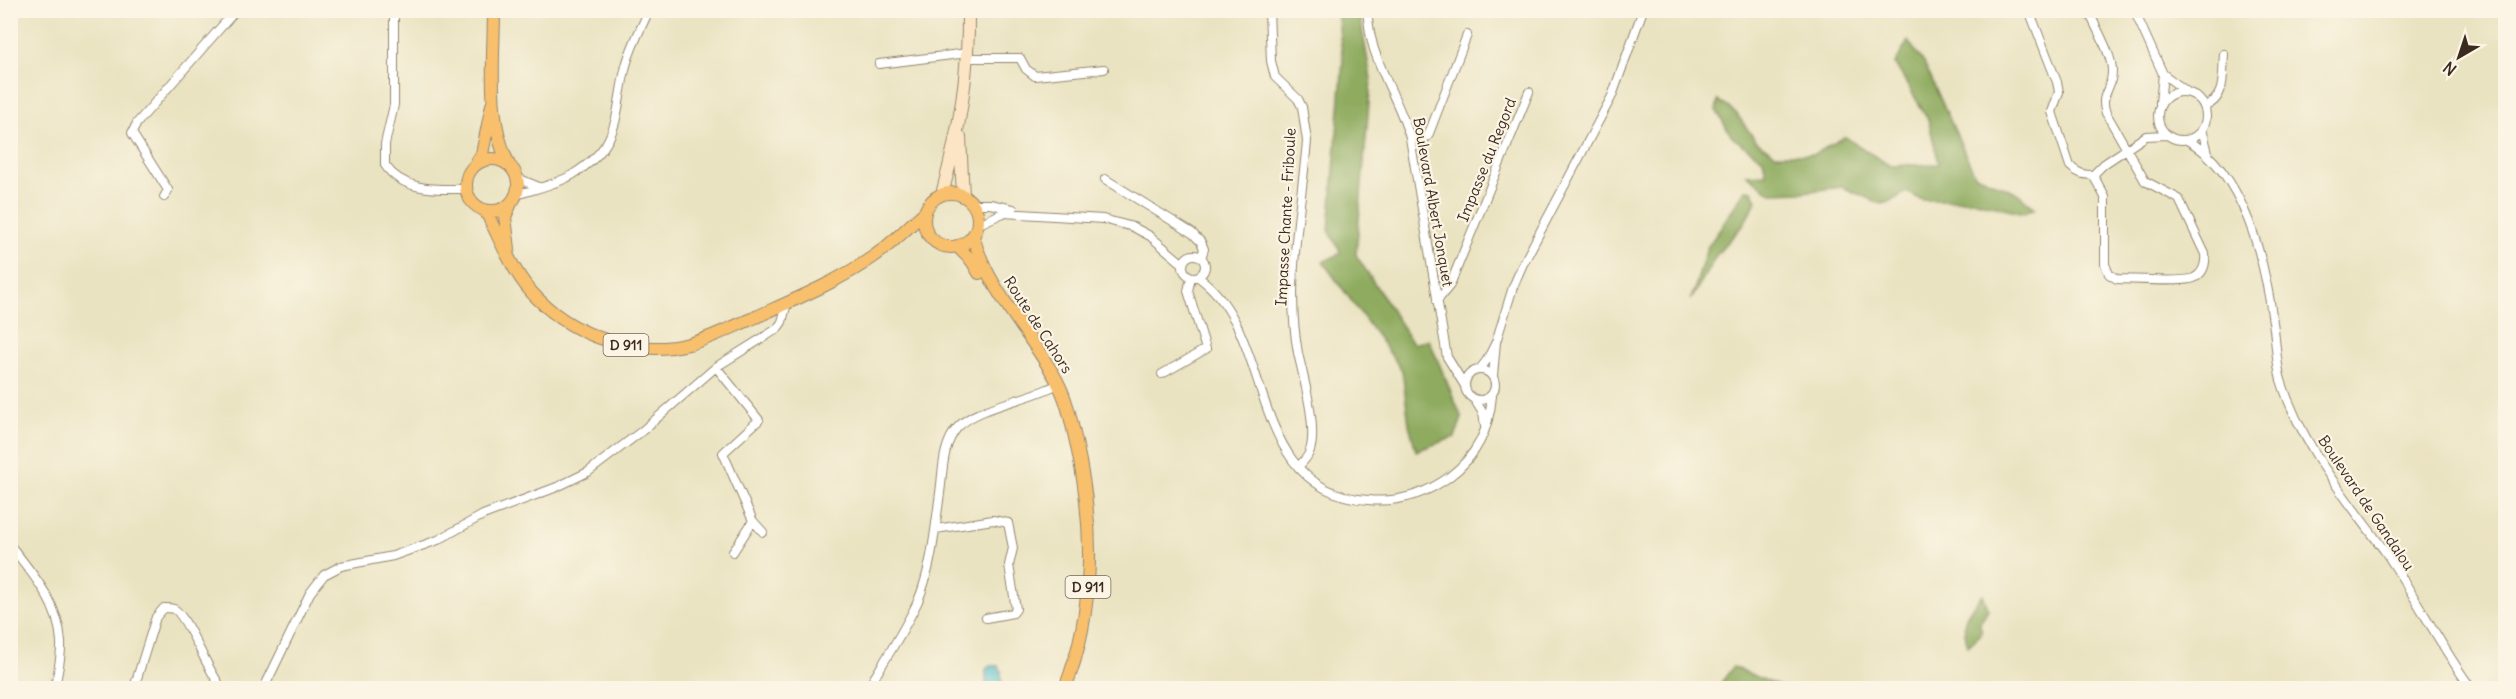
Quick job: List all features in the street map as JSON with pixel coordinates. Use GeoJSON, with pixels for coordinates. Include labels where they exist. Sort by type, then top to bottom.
{"type":"FeatureCollection","features":[{"type":"Feature","properties":{"kind":"main road"},"geometry":{"type":"LineString","coordinates":[[493,101],[482,154],[467,178],[466,189],[474,203],[485,210],[498,210],[513,199],[517,178],[500,145],[493,101],[494,10]]}},
{"type":"Feature","properties":{"kind":"main road"},"geometry":{"type":"LineString","coordinates":[[942,194],[959,124],[968,56],[968,10]]}},
{"type":"Feature","properties":{"kind":"main road"},"geometry":{"type":"LineString","coordinates":[[959,124],[968,200],[977,214],[975,231],[966,242],[957,246],[940,245],[927,234],[924,223],[929,203],[942,194],[952,193],[968,200]]}},
{"type":"Feature","properties":{"kind":"main road"},"geometry":{"type":"LineString","coordinates":[[474,166],[490,159],[509,165]]}},
{"type":"Feature","properties":{"kind":"main road","name":"D 911"},"geometry":{"type":"LineString","coordinates":[[511,259],[504,225],[513,199]]}},
{"type":"Feature","properties":{"kind":"main road","name":"D 911"},"geometry":{"type":"LineString","coordinates":[[485,210],[501,244],[524,283],[552,312],[575,327],[612,342],[647,348],[683,345],[716,335],[788,303],[857,268],[890,244],[925,212]]}},
{"type":"Feature","properties":{"kind":"main road","name":"Route de Cahors"},"geometry":{"type":"LineString","coordinates":[[975,231],[986,272],[1040,352],[1055,386],[1063,415],[1074,432],[1084,483],[1089,547],[1087,595],[1078,644],[1065,688]]}},
{"type":"Feature","properties":{"kind":"main road","name":"D 911"},"geometry":{"type":"LineString","coordinates":[[890,244],[908,234],[927,234]]}},
{"type":"Feature","properties":{"kind":"main road","name":"Route de Cahors"},"geometry":{"type":"LineString","coordinates":[[957,246],[972,261],[1055,386]]}},
{"type":"Feature","properties":{"kind":"street"},"geometry":{"type":"LineString","coordinates":[[125,142],[137,123],[236,10]]}},
{"type":"Feature","properties":{"kind":"street"},"geometry":{"type":"LineString","coordinates":[[394,10],[394,105],[385,144],[385,165],[397,179],[408,185],[436,189],[466,189]]}},
{"type":"Feature","properties":{"kind":"street"},"geometry":{"type":"LineString","coordinates":[[513,199],[570,176],[600,153],[610,139],[616,121],[625,67],[649,10]]}},
{"type":"Feature","properties":{"kind":"street","name":"Impasse Chante - Friboule"},"geometry":{"type":"LineString","coordinates":[[1269,10],[1271,62],[1275,77],[1298,99],[1306,122],[1293,305],[1298,352],[1311,416],[1311,451],[1298,467]]}},
{"type":"Feature","properties":{"kind":"street","name":"Boulevard Albert Jonquet"},"geometry":{"type":"LineString","coordinates":[[1366,10],[1377,59],[1404,114],[1447,357],[1465,386]]}},
{"type":"Feature","properties":{"kind":"street"},"geometry":{"type":"LineString","coordinates":[[1485,432],[1483,412],[1468,394],[1466,381],[1487,360],[1496,342],[1522,266],[1612,96],[1643,10]]}},
{"type":"Feature","properties":{"kind":"street"},"geometry":{"type":"LineString","coordinates":[[2029,10],[2057,82],[2059,92],[2052,112],[2070,166],[2082,175],[2093,175],[2104,164],[2146,136],[2166,135],[2187,140],[2202,129],[2205,122],[2204,107],[2194,95],[2163,74],[2134,10]]}},
{"type":"Feature","properties":{"kind":"street"},"geometry":{"type":"LineString","coordinates":[[2088,10],[2111,63],[2111,78],[2102,104],[2145,181],[2179,199],[2205,254],[2206,261],[2200,273],[2187,280],[2117,279],[2109,274],[2105,264],[2105,198],[2093,175]]}},
{"type":"Feature","properties":{"kind":"street"},"geometry":{"type":"LineString","coordinates":[[1410,138],[1422,140],[1428,136],[1467,35]]}},
{"type":"Feature","properties":{"kind":"street"},"geometry":{"type":"LineString","coordinates":[[2204,107],[2214,103],[2222,93],[2224,54]]}},
{"type":"Feature","properties":{"kind":"street"},"geometry":{"type":"LineString","coordinates":[[879,64],[968,56],[1020,58],[1026,69],[1035,76],[1104,69]]}},
{"type":"Feature","properties":{"kind":"street"},"geometry":{"type":"LineString","coordinates":[[2146,136],[2160,103],[2163,74]]}},
{"type":"Feature","properties":{"kind":"street","name":"Impasse du Regord"},"geometry":{"type":"LineString","coordinates":[[1437,301],[1450,285],[1529,92]]}},
{"type":"Feature","properties":{"kind":"street"},"geometry":{"type":"LineString","coordinates":[[2160,103],[2172,93],[2187,92]]}},
{"type":"Feature","properties":{"kind":"street"},"geometry":{"type":"LineString","coordinates":[[2157,113],[2157,121],[2166,135]]}},
{"type":"Feature","properties":{"kind":"street","name":"Boulevard de Gandalou"},"geometry":{"type":"LineString","coordinates":[[2202,129],[2208,154],[2240,201],[2262,261],[2281,380],[2308,442],[2345,500],[2384,551],[2470,688]]}},
{"type":"Feature","properties":{"kind":"street"},"geometry":{"type":"LineString","coordinates":[[132,133],[168,190],[164,197]]}},
{"type":"Feature","properties":{"kind":"street","name":"Boulevard de Gandalou"},"geometry":{"type":"LineString","coordinates":[[2187,140],[2208,154]]}},
{"type":"Feature","properties":{"kind":"street"},"geometry":{"type":"LineString","coordinates":[[517,178],[539,187]]}},
{"type":"Feature","properties":{"kind":"street"},"geometry":{"type":"LineString","coordinates":[[1105,179],[1192,233],[1204,249],[1201,258]]}},
{"type":"Feature","properties":{"kind":"street"},"geometry":{"type":"LineString","coordinates":[[968,200],[1040,214]]}},
{"type":"Feature","properties":{"kind":"street"},"geometry":{"type":"LineString","coordinates":[[975,231],[1003,213],[1040,214],[1117,222],[1133,227],[1186,260]]}},
{"type":"Feature","properties":{"kind":"street"},"geometry":{"type":"LineString","coordinates":[[1162,374],[1206,350],[1188,291],[1205,263],[1194,255],[1186,260]]}},
{"type":"Feature","properties":{"kind":"street"},"geometry":{"type":"LineString","coordinates":[[1186,260],[1185,273],[1198,275],[1213,290],[1242,336],[1274,429],[1285,450],[1298,467],[1317,482],[1336,493],[1360,500],[1401,499],[1419,494],[1437,486],[1457,471],[1480,444],[1485,432],[1496,384],[1493,376],[1496,342]]}},
{"type":"Feature","properties":{"kind":"street"},"geometry":{"type":"LineString","coordinates":[[264,688],[310,593],[324,575],[341,566],[393,556],[438,540],[483,515],[557,487],[588,472],[642,431],[716,367],[777,329],[782,322],[788,303]]}},
{"type":"Feature","properties":{"kind":"street"},"geometry":{"type":"LineString","coordinates":[[716,367],[759,420],[723,453],[753,521],[763,532]]}},
{"type":"Feature","properties":{"kind":"street"},"geometry":{"type":"LineString","coordinates":[[1453,367],[1489,372],[1493,376]]}},
{"type":"Feature","properties":{"kind":"street"},"geometry":{"type":"LineString","coordinates":[[868,688],[918,600],[930,560],[936,529],[947,446],[958,427],[980,412],[1055,386]]}},
{"type":"Feature","properties":{"kind":"street"},"geometry":{"type":"LineString","coordinates":[[1474,399],[1484,400],[1492,396]]}},
{"type":"Feature","properties":{"kind":"street"},"geometry":{"type":"LineString","coordinates":[[936,529],[993,520],[1008,523],[1013,548],[1009,565],[1016,609],[1012,613],[986,618]]}},
{"type":"Feature","properties":{"kind":"street"},"geometry":{"type":"LineString","coordinates":[[733,552],[753,521]]}},
{"type":"Feature","properties":{"kind":"street"},"geometry":{"type":"LineString","coordinates":[[10,545],[38,580],[49,598],[57,620],[61,643],[55,688]]}},
{"type":"Feature","properties":{"kind":"street"},"geometry":{"type":"LineString","coordinates":[[134,688],[156,617],[164,608],[178,612],[215,680],[222,688]]}},
{"type":"Feature","properties":{"kind":"street"},"geometry":{"type":"LineString","coordinates":[[2499,688],[2505,685]]}},
{"type":"Feature","properties":{"kind":"green space"},"geometry":{"type":"Polygon","coordinates":[[[1337,11],[1359,11],[1371,79],[1356,255],[1413,344],[1429,340],[1462,418],[1455,437],[1416,451],[1409,424],[1402,370],[1323,262],[1341,253],[1329,230],[1343,61],[1337,11]]]}},
{"type":"Feature","properties":{"kind":"green space"},"geometry":{"type":"Polygon","coordinates":[[[1908,41],[1924,63],[1975,175],[2016,192],[2035,208],[2024,213],[1972,200],[1922,200],[1906,192],[1892,201],[1881,204],[1842,187],[1771,193],[1747,175],[1766,174],[1763,159],[1732,137],[1716,110],[1718,100],[1736,113],[1755,140],[1775,154],[1815,154],[1845,137],[1890,166],[1939,164],[1928,119],[1895,64],[1908,41]]]}},
{"type":"Feature","properties":{"kind":"green space"},"geometry":{"type":"Polygon","coordinates":[[[1745,190],[1752,191],[1757,200],[1743,225],[1717,254],[1691,300],[1707,248],[1745,190]]]}},
{"type":"Feature","properties":{"kind":"green space"},"geometry":{"type":"Polygon","coordinates":[[[1983,594],[1988,609],[1980,623],[1982,633],[1968,646],[1964,623],[1968,612],[1983,594]]]}},
{"type":"Feature","properties":{"kind":"green space"},"geometry":{"type":"Polygon","coordinates":[[[1733,667],[1784,688],[1717,688],[1733,667]]]}},
{"type":"Feature","properties":{"kind":"water"},"geometry":{"type":"Polygon","coordinates":[[[990,666],[998,666],[1001,670],[1002,688],[986,688],[986,669],[990,666]]]}}]}
